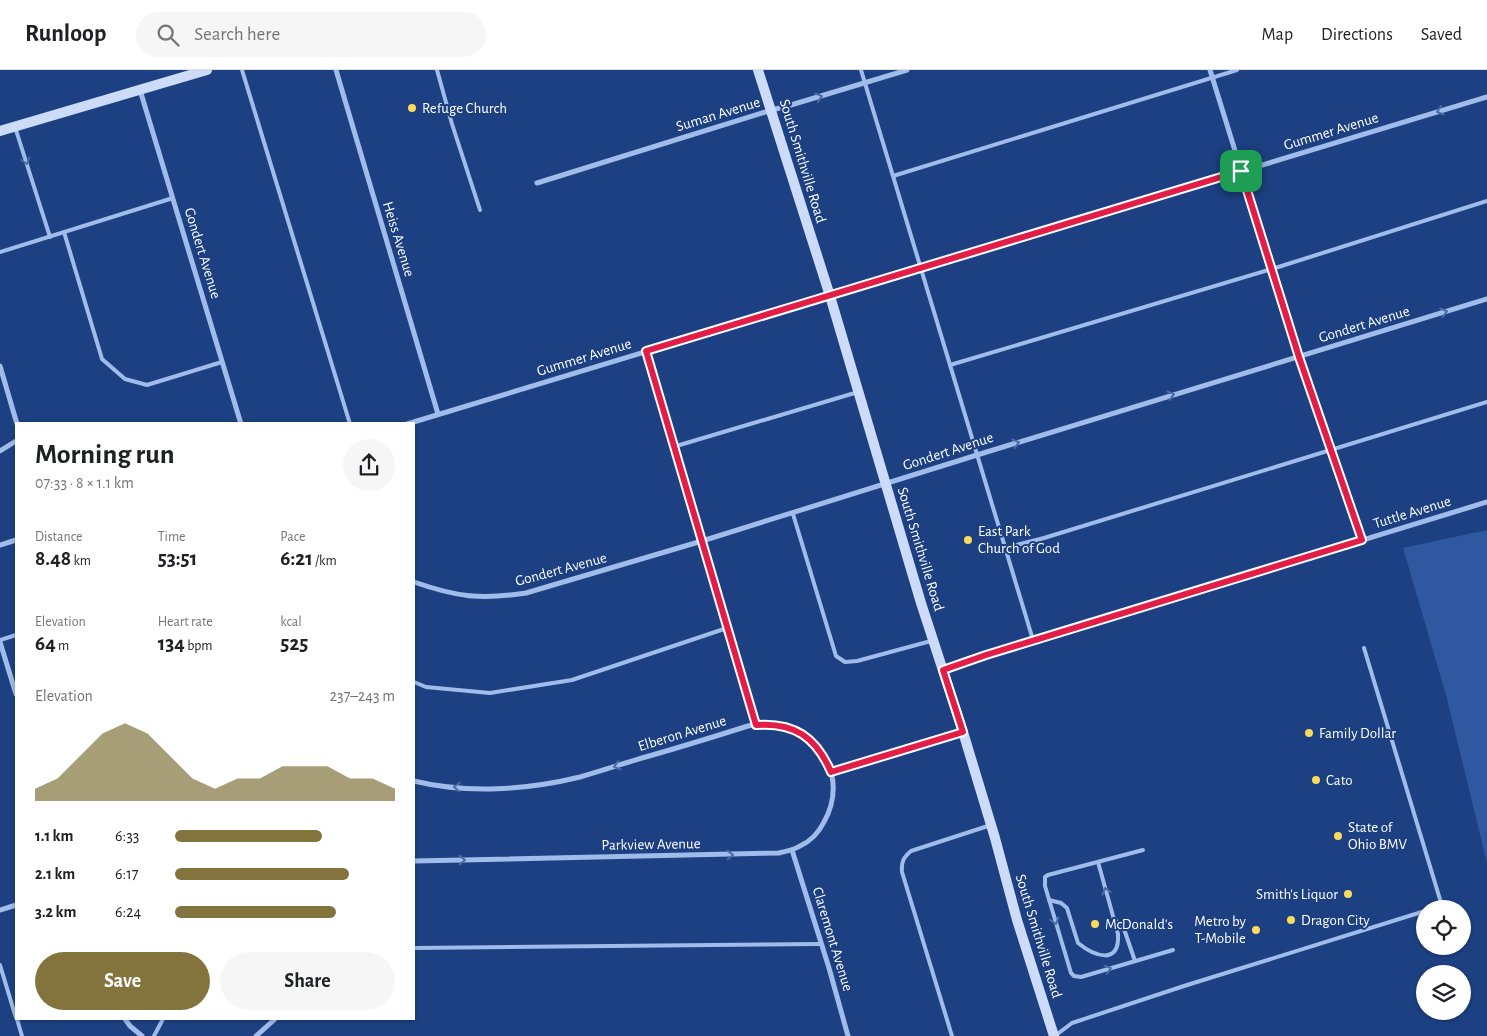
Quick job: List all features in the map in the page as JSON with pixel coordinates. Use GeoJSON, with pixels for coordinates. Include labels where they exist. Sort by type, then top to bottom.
{"type":"FeatureCollection","features":[{"type":"Feature","properties":{"kind":"main road"},"geometry":{"type":"LineString","coordinates":[[0,131],[207,70]]}},
{"type":"Feature","properties":{"kind":"main road","name":"South Smithville Road"},"geometry":{"type":"LineString","coordinates":[[758,70],[830,296],[933,640],[991,825],[1017,920],[1054,1036]]}},
{"type":"Feature","properties":{"kind":"street","name":"Heiss Avenue"},"geometry":{"type":"LineString","coordinates":[[336,70],[438,414]]}},
{"type":"Feature","properties":{"kind":"street","name":"Suman Avenue"},"geometry":{"type":"LineString","coordinates":[[537,183],[907,70]]}},
{"type":"Feature","properties":{"kind":"street"},"geometry":{"type":"LineString","coordinates":[[1210,70],[1299,357],[1362,540]]}},
{"type":"Feature","properties":{"kind":"street","name":"Gondert Avenue"},"geometry":{"type":"LineString","coordinates":[[140,90],[239,422]]}},
{"type":"Feature","properties":{"kind":"street","name":"Gummer Avenue"},"geometry":{"type":"LineString","coordinates":[[413,422],[1487,97]]}},
{"type":"Feature","properties":{"kind":"street","name":"Gondert Avenue"},"geometry":{"type":"LineString","coordinates":[[415,582],[462,596],[505,596],[526,592],[702,542],[977,455],[1487,299]]}},
{"type":"Feature","properties":{"kind":"street"},"geometry":{"type":"LineString","coordinates":[[646,351],[756,725]]}},
{"type":"Feature","properties":{"kind":"street"},"geometry":{"type":"LineString","coordinates":[[0,366],[16,422]]}},
{"type":"Feature","properties":{"kind":"street"},"geometry":{"type":"LineString","coordinates":[[0,451],[15,442]]}},
{"type":"Feature","properties":{"kind":"street","name":"Tuttle Avenue"},"geometry":{"type":"LineString","coordinates":[[943,670],[1033,640],[1487,502]]}},
{"type":"Feature","properties":{"kind":"street"},"geometry":{"type":"LineString","coordinates":[[0,545],[15,540]]}},
{"type":"Feature","properties":{"kind":"street"},"geometry":{"type":"LineString","coordinates":[[0,641],[15,691]]}},
{"type":"Feature","properties":{"kind":"street"},"geometry":{"type":"LineString","coordinates":[[0,666],[7,664]]}},
{"type":"Feature","properties":{"kind":"street","name":"Elberon Avenue"},"geometry":{"type":"LineString","coordinates":[[415,781],[480,789],[549,783],[580,777],[756,725],[780,725],[797,731],[810,739],[825,758],[831,772]]}},
{"type":"Feature","properties":{"kind":"street"},"geometry":{"type":"LineString","coordinates":[[831,772],[963,732]]}},
{"type":"Feature","properties":{"kind":"street","name":"Parkview Avenue"},"geometry":{"type":"LineString","coordinates":[[415,861],[779,853],[801,846],[820,829],[829,814],[833,798],[831,772]]}},
{"type":"Feature","properties":{"kind":"street","name":"Claremont Avenue"},"geometry":{"type":"LineString","coordinates":[[792,850],[822,944],[848,1036]]}},
{"type":"Feature","properties":{"kind":"street"},"geometry":{"type":"LineString","coordinates":[[0,910],[15,905]]}},
{"type":"Feature","properties":{"kind":"street"},"geometry":{"type":"LineString","coordinates":[[126,1020],[142,1036]]}},
{"type":"Feature","properties":{"kind":"street"},"geometry":{"type":"LineString","coordinates":[[256,1036],[274,1020]]}},
{"type":"Feature","properties":{"kind":"lane"},"geometry":{"type":"LineString","coordinates":[[242,70],[349,422]]}},
{"type":"Feature","properties":{"kind":"lane"},"geometry":{"type":"LineString","coordinates":[[437,70],[452,124],[480,210]]}},
{"type":"Feature","properties":{"kind":"lane"},"geometry":{"type":"LineString","coordinates":[[861,70],[1033,640]]}},
{"type":"Feature","properties":{"kind":"lane"},"geometry":{"type":"LineString","coordinates":[[893,176],[1237,70]]}},
{"type":"Feature","properties":{"kind":"lane"},"geometry":{"type":"LineString","coordinates":[[15,127],[50,237]]}},
{"type":"Feature","properties":{"kind":"lane"},"geometry":{"type":"LineString","coordinates":[[0,252],[173,198]]}},
{"type":"Feature","properties":{"kind":"lane"},"geometry":{"type":"LineString","coordinates":[[950,364],[1272,269],[1487,201]]}},
{"type":"Feature","properties":{"kind":"lane"},"geometry":{"type":"LineString","coordinates":[[64,232],[102,359],[125,379],[147,385],[222,362]]}},
{"type":"Feature","properties":{"kind":"lane"},"geometry":{"type":"LineString","coordinates":[[673,447],[858,392]]}},
{"type":"Feature","properties":{"kind":"lane"},"geometry":{"type":"LineString","coordinates":[[1005,548],[1044,538],[1487,402]]}},
{"type":"Feature","properties":{"kind":"lane"},"geometry":{"type":"LineString","coordinates":[[793,514],[836,656],[845,662],[857,661],[933,640]]}},
{"type":"Feature","properties":{"kind":"lane"},"geometry":{"type":"LineString","coordinates":[[415,682],[426,687],[490,693],[572,680],[727,628]]}},
{"type":"Feature","properties":{"kind":"lane"},"geometry":{"type":"LineString","coordinates":[[0,641],[15,635]]}},
{"type":"Feature","properties":{"kind":"lane"},"geometry":{"type":"LineString","coordinates":[[1364,648],[1440,900]]}},
{"type":"Feature","properties":{"kind":"lane"},"geometry":{"type":"LineString","coordinates":[[952,1036],[902,872],[901,863],[912,851],[991,825]]}},
{"type":"Feature","properties":{"kind":"lane"},"geometry":{"type":"LineString","coordinates":[[1143,850],[1048,875],[1045,877],[1045,886],[1049,900],[1071,973],[1074,976],[1081,977],[1173,950]]}},
{"type":"Feature","properties":{"kind":"lane"},"geometry":{"type":"LineString","coordinates":[[1049,900],[1067,908],[1078,943],[1097,955],[1110,954],[1116,949],[1118,942],[1115,920],[1098,862]]}},
{"type":"Feature","properties":{"kind":"lane"},"geometry":{"type":"LineString","coordinates":[[1054,1036],[1072,1023],[1416,914]]}},
{"type":"Feature","properties":{"kind":"lane"},"geometry":{"type":"LineString","coordinates":[[1115,920],[1124,929],[1135,961]]}},
{"type":"Feature","properties":{"kind":"lane"},"geometry":{"type":"LineString","coordinates":[[415,948],[822,944]]}},
{"type":"Feature","properties":{"kind":"lane"},"geometry":{"type":"LineString","coordinates":[[0,965],[15,1015]]}},
{"type":"Feature","properties":{"kind":"lane"},"geometry":{"type":"LineString","coordinates":[[17,1020],[22,1036]]}},
{"type":"Feature","properties":{"kind":"lane"},"geometry":{"type":"LineString","coordinates":[[154,1036],[162,1020]]}},
{"type":"Feature","properties":{"kind":"shaded area"},"geometry":{"type":"Polygon","coordinates":[[[1487,530],[1487,863],[1446,695],[1403,548],[1487,530]]]}},
{"type":"Feature","properties":{"kind":"place","name":"Refuge Church"},"geometry":{"type":"Point","coordinates":[412,108]}},
{"type":"Feature","properties":{"kind":"place","name":"East Park Church of God"},"geometry":{"type":"Point","coordinates":[968,540]}},
{"type":"Feature","properties":{"kind":"place","name":"Family Dollar"},"geometry":{"type":"Point","coordinates":[1309,733]}},
{"type":"Feature","properties":{"kind":"place","name":"Cato"},"geometry":{"type":"Point","coordinates":[1316,780]}},
{"type":"Feature","properties":{"kind":"place","name":"State of Ohio BMV"},"geometry":{"type":"Point","coordinates":[1338,836]}},
{"type":"Feature","properties":{"kind":"place","name":"Smith's Liquor"},"geometry":{"type":"Point","coordinates":[1348,894]}},
{"type":"Feature","properties":{"kind":"place","name":"Dragon City"},"geometry":{"type":"Point","coordinates":[1291,920]}},
{"type":"Feature","properties":{"kind":"place","name":"McDonald's"},"geometry":{"type":"Point","coordinates":[1095,924]}},
{"type":"Feature","properties":{"kind":"place","name":"Metro by T-Mobile"},"geometry":{"type":"Point","coordinates":[1256,930]}},
{"type":"Feature","properties":{"kind":"route"},"geometry":{"type":"LineString","coordinates":[[1241,171],[1299,357],[1362,540],[986,655],[943,670],[963,732],[831,772],[818,747],[810,739],[797,731],[780,725],[756,725],[646,351],[1241,171]]}}]}
